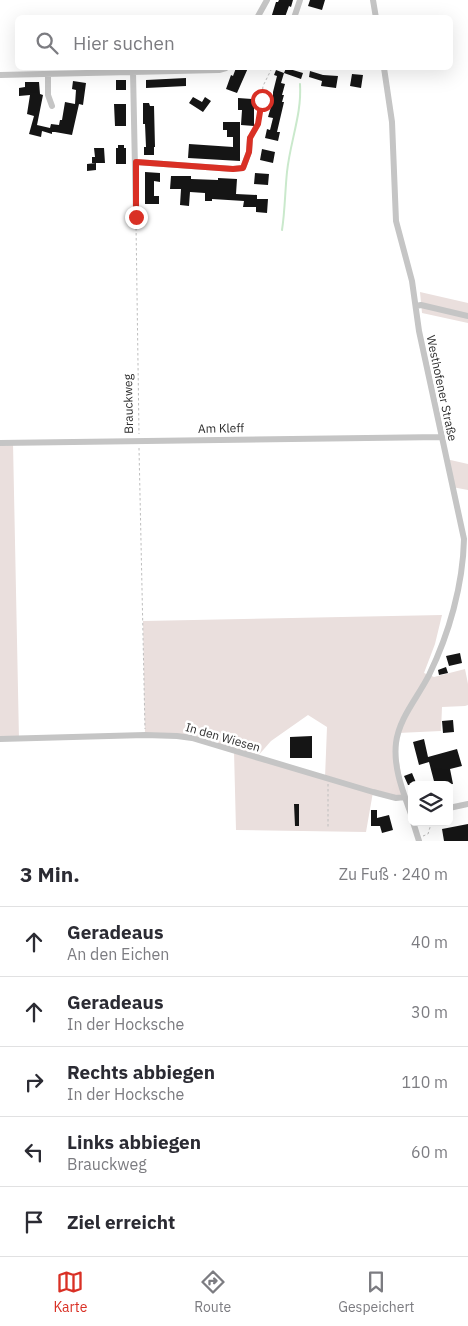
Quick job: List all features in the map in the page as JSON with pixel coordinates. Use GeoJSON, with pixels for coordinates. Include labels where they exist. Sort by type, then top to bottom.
{"type":"FeatureCollection","features":[{"type":"Feature","properties":{"kind":"street"},"geometry":{"type":"LineString","coordinates":[[259,15],[267,0]]}},
{"type":"Feature","properties":{"kind":"street"},"geometry":{"type":"LineString","coordinates":[[295,15],[300,0]]}},
{"type":"Feature","properties":{"kind":"street"},"geometry":{"type":"LineString","coordinates":[[373,0],[376,15]]}},
{"type":"Feature","properties":{"kind":"street"},"geometry":{"type":"LineString","coordinates":[[0,75],[219,70]]}},
{"type":"Feature","properties":{"kind":"street","name":"Westhofener Straße"},"geometry":{"type":"LineString","coordinates":[[384,70],[392,122],[396,221],[412,281],[419,331],[460,519],[466,560],[455,604],[442,642],[428,676],[403,720],[398,733],[396,744],[397,768],[408,806]]}},
{"type":"Feature","properties":{"kind":"street"},"geometry":{"type":"LineString","coordinates":[[133,72],[136,217]]}},
{"type":"Feature","properties":{"kind":"street"},"geometry":{"type":"LineString","coordinates":[[48,74],[48,96],[52,106]]}},
{"type":"Feature","properties":{"kind":"street"},"geometry":{"type":"LineString","coordinates":[[136,162],[233,169],[243,168],[249,152],[250,138]]}},
{"type":"Feature","properties":{"kind":"street"},"geometry":{"type":"LineString","coordinates":[[416,306],[422,305],[468,316]]}},
{"type":"Feature","properties":{"kind":"street","name":"Am Kleff"},"geometry":{"type":"LineString","coordinates":[[0,443],[442,437]]}},
{"type":"Feature","properties":{"kind":"street","name":"In den Wiesen"},"geometry":{"type":"LineString","coordinates":[[0,739],[145,735],[192,738],[396,798],[405,797]]}},
{"type":"Feature","properties":{"kind":"street"},"geometry":{"type":"LineString","coordinates":[[453,807],[468,804]]}},
{"type":"Feature","properties":{"kind":"street"},"geometry":{"type":"LineString","coordinates":[[415,826],[421,838]]}},
{"type":"Feature","properties":{"kind":"path"},"geometry":{"type":"LineString","coordinates":[[250,138],[258,124],[263,86],[271,70]]}},
{"type":"Feature","properties":{"kind":"path","name":"Brauckweg"},"geometry":{"type":"LineString","coordinates":[[136,217],[145,735]]}},
{"type":"Feature","properties":{"kind":"path"},"geometry":{"type":"LineString","coordinates":[[327,778],[328,829]]}},
{"type":"Feature","properties":{"kind":"path"},"geometry":{"type":"LineString","coordinates":[[421,838],[428,834],[430,826]]}},
{"type":"Feature","properties":{"kind":"shaded area"},"geometry":{"type":"Polygon","coordinates":[[[420,292],[468,303],[468,323],[422,313],[420,292]]]}},
{"type":"Feature","properties":{"kind":"shaded area"},"geometry":{"type":"Polygon","coordinates":[[[0,443],[13,443],[19,739],[0,739],[0,443]]]}},
{"type":"Feature","properties":{"kind":"shaded area"},"geometry":{"type":"Polygon","coordinates":[[[446,459],[468,464],[468,490],[452,487],[446,459]]]}},
{"type":"Feature","properties":{"kind":"shaded area"},"geometry":{"type":"Polygon","coordinates":[[[442,615],[435,644],[424,673],[434,677],[465,669],[468,684],[468,705],[442,707],[441,731],[398,733],[396,744],[405,797],[373,792],[366,832],[236,830],[234,751],[192,738],[145,735],[143,621],[442,615]],[[308,715],[271,741],[257,757],[325,778],[327,727],[308,715]]]}},
{"type":"Feature","properties":{"kind":"building"},"geometry":{"type":"Polygon","coordinates":[[[279,0],[293,0],[286,15],[272,15],[276,2],[279,0]]]}},
{"type":"Feature","properties":{"kind":"building"},"geometry":{"type":"Polygon","coordinates":[[[310,0],[325,0],[322,10],[308,6],[310,0]]]}},
{"type":"Feature","properties":{"kind":"building"},"geometry":{"type":"Polygon","coordinates":[[[235,70],[247,70],[237,93],[226,89],[231,75],[233,76],[235,70]]]}},
{"type":"Feature","properties":{"kind":"building"},"geometry":{"type":"Polygon","coordinates":[[[276,70],[284,73],[281,83],[285,84],[282,95],[284,95],[282,102],[284,102],[277,132],[280,132],[278,141],[265,138],[267,129],[270,130],[273,118],[268,117],[273,100],[277,76],[274,75],[276,70]]]}},
{"type":"Feature","properties":{"kind":"building"},"geometry":{"type":"Polygon","coordinates":[[[285,70],[293,70],[303,73],[301,79],[284,73],[285,70]]]}},
{"type":"Feature","properties":{"kind":"building"},"geometry":{"type":"Polygon","coordinates":[[[310,71],[323,75],[338,76],[336,88],[321,86],[322,81],[309,77],[310,71]]]}},
{"type":"Feature","properties":{"kind":"building"},"geometry":{"type":"Polygon","coordinates":[[[352,74],[363,75],[361,88],[350,86],[352,74]]]}},
{"type":"Feature","properties":{"kind":"building"},"geometry":{"type":"Polygon","coordinates":[[[186,78],[186,86],[146,88],[146,80],[186,78]]]}},
{"type":"Feature","properties":{"kind":"building"},"geometry":{"type":"Polygon","coordinates":[[[116,80],[126,80],[126,90],[116,90],[116,80]]]}},
{"type":"Feature","properties":{"kind":"building"},"geometry":{"type":"Polygon","coordinates":[[[73,81],[86,83],[83,105],[79,104],[72,135],[55,132],[52,132],[52,134],[42,131],[41,137],[29,134],[34,116],[27,114],[30,95],[19,96],[19,88],[25,87],[25,82],[39,82],[40,94],[43,95],[37,125],[50,128],[51,124],[59,125],[60,120],[62,120],[65,102],[75,104],[76,90],[72,89],[73,81]]]}},
{"type":"Feature","properties":{"kind":"building"},"geometry":{"type":"Polygon","coordinates":[[[193,97],[202,102],[205,97],[211,101],[203,112],[189,103],[193,97]]]}},
{"type":"Feature","properties":{"kind":"building"},"geometry":{"type":"Polygon","coordinates":[[[238,98],[252,99],[252,102],[254,102],[254,126],[241,125],[242,110],[238,110],[238,98]]]}},
{"type":"Feature","properties":{"kind":"building"},"geometry":{"type":"Polygon","coordinates":[[[143,103],[149,103],[150,106],[154,106],[154,155],[144,155],[144,147],[146,147],[143,103]]]}},
{"type":"Feature","properties":{"kind":"building"},"geometry":{"type":"Polygon","coordinates":[[[114,104],[126,104],[126,126],[115,126],[114,104]]]}},
{"type":"Feature","properties":{"kind":"building"},"geometry":{"type":"Polygon","coordinates":[[[223,122],[240,122],[240,161],[188,158],[189,144],[233,147],[233,137],[227,137],[227,130],[223,130],[223,122]]]}},
{"type":"Feature","properties":{"kind":"building"},"geometry":{"type":"Polygon","coordinates":[[[118,145],[124,145],[124,148],[126,148],[126,164],[116,164],[116,148],[118,148],[118,145]]]}},
{"type":"Feature","properties":{"kind":"building"},"geometry":{"type":"Polygon","coordinates":[[[94,148],[104,148],[105,163],[92,163],[92,157],[95,157],[94,148]]]}},
{"type":"Feature","properties":{"kind":"building"},"geometry":{"type":"Polygon","coordinates":[[[262,149],[275,152],[273,163],[260,160],[262,149]]]}},
{"type":"Feature","properties":{"kind":"building"},"geometry":{"type":"Polygon","coordinates":[[[96,163],[96,170],[87,171],[87,164],[96,163]]]}},
{"type":"Feature","properties":{"kind":"building"},"geometry":{"type":"Polygon","coordinates":[[[145,172],[160,173],[160,182],[154,181],[154,196],[159,196],[159,204],[145,204],[145,172]]]}},
{"type":"Feature","properties":{"kind":"building"},"geometry":{"type":"Polygon","coordinates":[[[255,173],[269,174],[268,185],[254,184],[255,173]]]}},
{"type":"Feature","properties":{"kind":"building"},"geometry":{"type":"Polygon","coordinates":[[[171,176],[191,176],[191,179],[237,179],[236,194],[257,195],[257,199],[268,199],[267,213],[256,212],[256,207],[243,207],[244,201],[212,199],[212,201],[205,201],[205,193],[190,192],[189,206],[180,205],[181,189],[170,189],[171,176]]]}},
{"type":"Feature","properties":{"kind":"building"},"geometry":{"type":"Polygon","coordinates":[[[460,653],[462,663],[449,666],[446,656],[460,653]]]}},
{"type":"Feature","properties":{"kind":"building"},"geometry":{"type":"Polygon","coordinates":[[[446,667],[448,673],[439,675],[438,670],[446,667]]]}},
{"type":"Feature","properties":{"kind":"building"},"geometry":{"type":"Polygon","coordinates":[[[453,720],[454,732],[443,733],[442,721],[453,720]]]}},
{"type":"Feature","properties":{"kind":"building"},"geometry":{"type":"Polygon","coordinates":[[[312,736],[312,758],[290,758],[290,737],[312,736]]]}},
{"type":"Feature","properties":{"kind":"building"},"geometry":{"type":"Polygon","coordinates":[[[424,739],[428,757],[457,749],[462,766],[450,769],[452,781],[434,781],[429,762],[419,765],[413,742],[424,739]]]}},
{"type":"Feature","properties":{"kind":"building"},"geometry":{"type":"Polygon","coordinates":[[[412,773],[415,781],[408,781],[408,785],[404,776],[412,773]]]}},
{"type":"Feature","properties":{"kind":"building"},"geometry":{"type":"Polygon","coordinates":[[[294,804],[299,804],[299,826],[295,826],[294,804]]]}},
{"type":"Feature","properties":{"kind":"building"},"geometry":{"type":"Polygon","coordinates":[[[371,810],[377,810],[377,818],[389,815],[393,830],[382,833],[380,826],[371,826],[371,810]]]}},
{"type":"Feature","properties":{"kind":"building"},"geometry":{"type":"Polygon","coordinates":[[[468,824],[468,841],[444,841],[442,829],[468,824]]]}},
{"type":"Feature","properties":{"kind":"waterway"},"geometry":{"type":"LineString","coordinates":[[282,230],[287,172],[298,117],[300,84]]}},
{"type":"Feature","properties":{"kind":"route"},"geometry":{"type":"LineString","coordinates":[[136,217],[136,162],[143,164],[243,168],[249,152],[250,138],[258,124],[262,100]]}}]}
